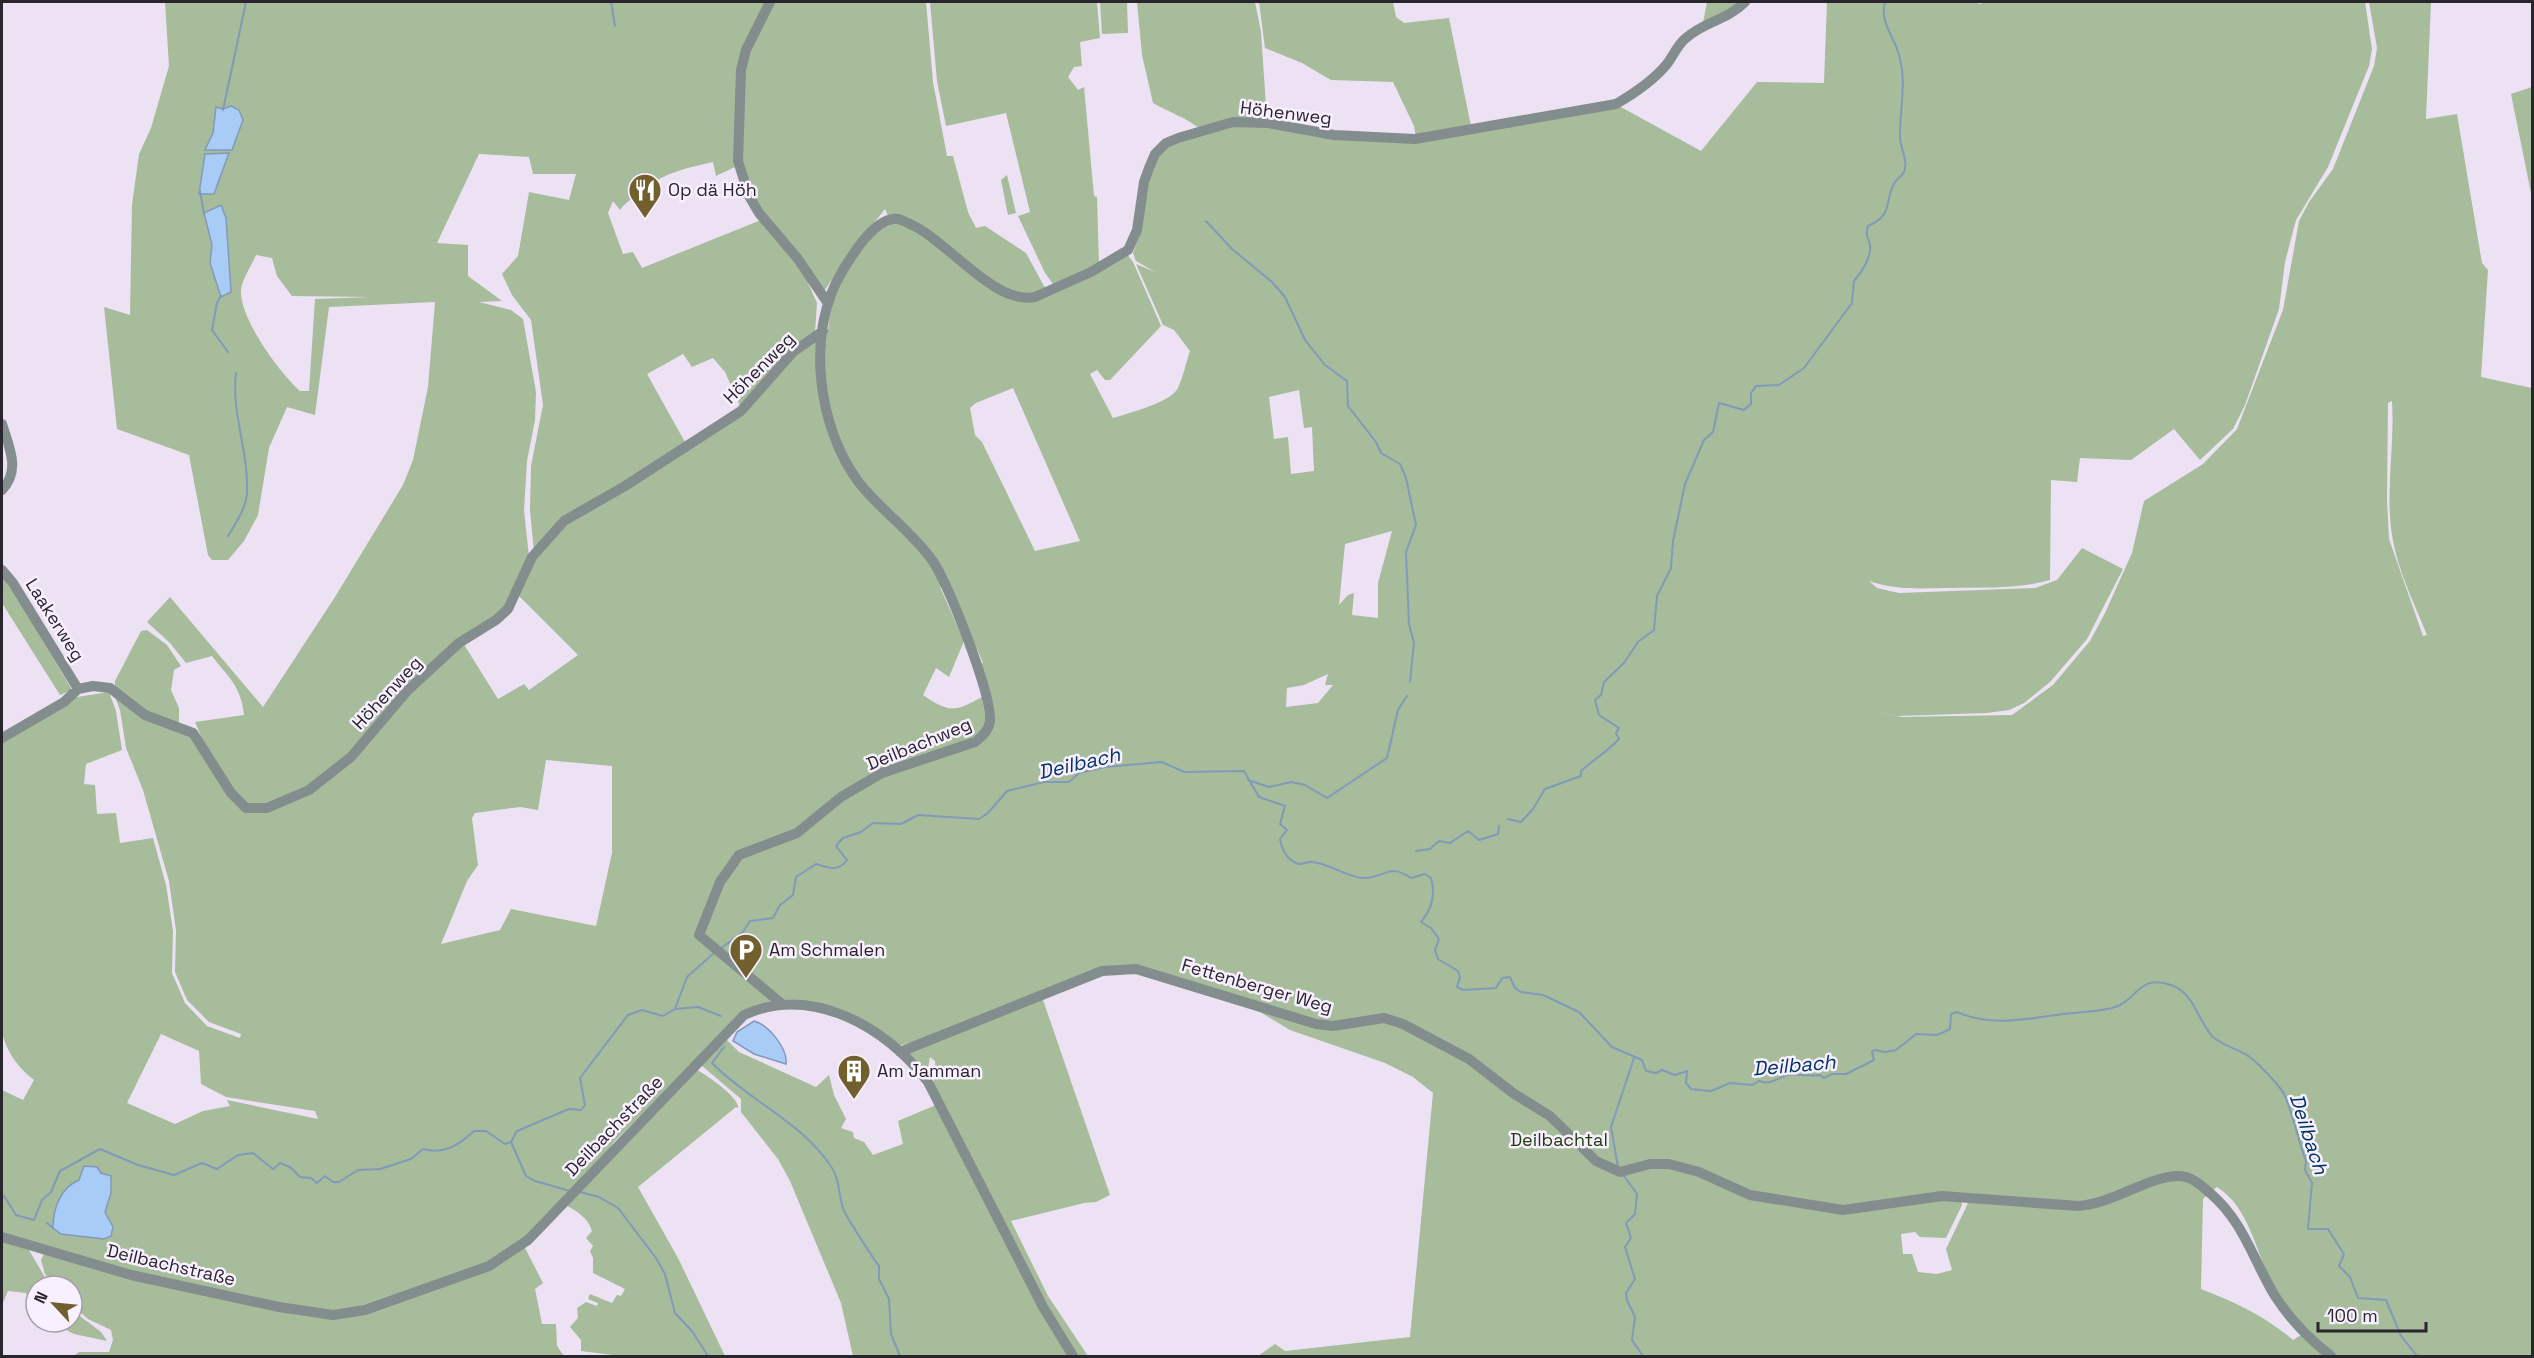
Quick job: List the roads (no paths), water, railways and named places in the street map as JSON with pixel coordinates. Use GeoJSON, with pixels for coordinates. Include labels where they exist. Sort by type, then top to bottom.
{"type":"FeatureCollection","features":[{"type":"Feature","properties":{"kind":"street"},"geometry":{"type":"LineString","coordinates":[[770,2],[746,50],[741,69],[738,161],[749,196],[759,213],[798,259],[827,302]]}},
{"type":"Feature","properties":{"kind":"street","name":"Höhenweg"},"geometry":{"type":"LineString","coordinates":[[78,690],[93,686],[110,688],[145,715],[193,733],[231,794],[246,808],[267,808],[309,790],[351,757],[392,706],[459,643],[502,615],[513,600],[532,557],[564,521],[625,486],[741,411],[793,352],[823,331],[827,302],[850,258],[874,230],[892,219],[899,219],[927,231],[1007,295],[1026,299],[1035,297],[1091,272],[1128,250],[1137,230],[1144,182],[1155,154],[1166,143],[1178,138],[1233,122],[1268,123],[1334,135],[1415,139],[1616,105],[1642,89],[1665,66],[1684,39],[1701,27],[1726,18],[1744,2]]}},
{"type":"Feature","properties":{"kind":"street","name":"Deilbachweg"},"geometry":{"type":"LineString","coordinates":[[782,1004],[699,935],[720,882],[739,855],[797,832],[841,797],[882,773],[975,742],[985,735],[990,722],[975,655],[942,575],[932,559],[861,485],[838,449],[823,393],[823,331]]}},
{"type":"Feature","properties":{"kind":"street"},"geometry":{"type":"LineString","coordinates":[[2,424],[13,463],[13,474],[2,490]]}},
{"type":"Feature","properties":{"kind":"street","name":"Laakerweg"},"geometry":{"type":"LineString","coordinates":[[2,570],[13,583],[78,690]]}},
{"type":"Feature","properties":{"kind":"street"},"geometry":{"type":"LineString","coordinates":[[2,738],[64,702],[78,690]]}},
{"type":"Feature","properties":{"kind":"street","name":"Fettenberger Weg"},"geometry":{"type":"LineString","coordinates":[[900,1052],[1102,971],[1127,968],[1218,992],[1316,1024],[1333,1026],[1384,1018],[1402,1024],[1479,1066],[1513,1093],[1550,1116],[1596,1161],[1620,1172],[1650,1164],[1670,1164],[1700,1172],[1750,1195],[1843,1210],[1942,1196],[2078,1206],[2095,1205],[2159,1180],[2176,1176],[2189,1177],[2222,1203],[2252,1247],[2267,1281],[2292,1321],[2331,1356]]}},
{"type":"Feature","properties":{"kind":"street","name":"Deilbachstraße"},"geometry":{"type":"LineString","coordinates":[[2,1237],[131,1275],[279,1307],[333,1315],[365,1310],[489,1266],[511,1253],[550,1217],[744,1015],[762,1007],[782,1004],[812,1005],[845,1014],[900,1052],[914,1064],[928,1082],[1043,1307],[1073,1356]]}},
{"type":"Feature","properties":{"kind":"water"},"geometry":{"type":"Polygon","coordinates":[[[231,106],[239,110],[243,120],[232,150],[205,150],[213,133],[216,107],[223,109],[231,106]]]}},
{"type":"Feature","properties":{"kind":"water"},"geometry":{"type":"Polygon","coordinates":[[[229,153],[214,194],[199,194],[205,154],[229,153]]]}},
{"type":"Feature","properties":{"kind":"water"},"geometry":{"type":"Polygon","coordinates":[[[221,205],[226,218],[231,292],[221,297],[210,263],[212,245],[204,213],[221,205]]]}},
{"type":"Feature","properties":{"kind":"water"},"geometry":{"type":"Polygon","coordinates":[[[754,1021],[766,1027],[776,1038],[784,1052],[786,1064],[754,1054],[733,1041],[737,1032],[754,1021]]]}},
{"type":"Feature","properties":{"kind":"water"},"geometry":{"type":"Polygon","coordinates":[[[84,1166],[97,1167],[101,1173],[111,1176],[111,1193],[105,1212],[113,1227],[111,1236],[104,1239],[61,1234],[53,1228],[54,1214],[62,1194],[79,1180],[84,1166]]]}},
{"type":"Feature","properties":{"kind":"waterway"},"geometry":{"type":"LineString","coordinates":[[223,110],[246,2]]}},
{"type":"Feature","properties":{"kind":"waterway"},"geometry":{"type":"LineString","coordinates":[[611,2],[615,26]]}},
{"type":"Feature","properties":{"kind":"waterway"},"geometry":{"type":"LineString","coordinates":[[1508,819],[1521,822],[1533,809],[1545,789],[1581,776],[1581,771],[1619,739],[1616,733],[1619,728],[1599,715],[1595,700],[1601,695],[1604,682],[1624,663],[1638,642],[1654,630],[1657,596],[1671,568],[1673,541],[1685,484],[1704,440],[1713,432],[1719,403],[1744,410],[1751,404],[1751,393],[1756,386],[1779,385],[1804,368],[1852,303],[1854,281],[1868,260],[1870,250],[1868,226],[1882,217],[1895,182],[1905,167],[1900,140],[1902,71],[1897,49],[1885,21],[1885,2]]}},
{"type":"Feature","properties":{"kind":"waterway"},"geometry":{"type":"LineString","coordinates":[[200,191],[204,214]]}},
{"type":"Feature","properties":{"kind":"waterway"},"geometry":{"type":"LineString","coordinates":[[1206,221],[1232,249],[1272,282],[1285,297],[1305,340],[1325,365],[1347,381],[1348,406],[1376,442],[1381,453],[1400,464],[1406,478],[1416,525],[1406,552],[1409,624],[1414,643],[1410,682]]}},
{"type":"Feature","properties":{"kind":"waterway"},"geometry":{"type":"LineString","coordinates":[[221,296],[217,303],[212,330],[228,352]]}},
{"type":"Feature","properties":{"kind":"waterway"},"geometry":{"type":"LineString","coordinates":[[228,536],[243,510],[247,493],[247,478],[236,403],[236,373]]}},
{"type":"Feature","properties":{"kind":"waterway"},"geometry":{"type":"LineString","coordinates":[[1248,780],[1269,787],[1291,782],[1305,785],[1327,798],[1387,758],[1398,710],[1407,696]]}},
{"type":"Feature","properties":{"kind":"waterway","name":"Deilbach"},"geometry":{"type":"LineString","coordinates":[[720,949],[743,932],[750,921],[773,918],[780,905],[793,895],[796,877],[816,864],[833,868],[844,864],[847,860],[836,846],[843,838],[861,832],[873,823],[901,824],[918,815],[979,819],[988,813],[1007,791],[1044,782],[1069,782],[1079,773],[1105,767],[1162,762],[1184,772],[1244,771],[1259,797],[1285,806],[1280,824],[1287,830],[1280,839],[1286,855],[1296,863],[1318,863],[1362,878],[1370,878],[1391,871],[1403,873],[1411,878],[1425,874],[1431,878],[1433,896],[1428,912],[1421,922],[1431,928],[1439,939],[1435,950],[1438,959],[1458,971],[1460,977],[1457,987],[1463,990],[1496,988],[1502,978],[1510,977],[1515,988],[1521,992],[1543,995],[1579,1012],[1612,1047],[1642,1060],[1646,1071],[1656,1073],[1662,1070],[1675,1075],[1687,1071],[1686,1083],[1691,1089],[1711,1091],[1730,1083],[1752,1085],[1759,1081],[1770,1082],[1787,1075],[1820,1075],[1824,1078],[1832,1074],[1846,1074],[1874,1060],[1872,1052],[1874,1050],[1885,1052],[1896,1050],[1916,1034],[1937,1035],[1950,1029],[1951,1014],[1957,1012],[1970,1017],[1996,1021],[2023,1020],[2100,1010],[2120,1005],[2144,985],[2160,982],[2171,985],[2186,994],[2213,1037],[2252,1059],[2283,1092],[2306,1161],[2305,1170],[2312,1183],[2308,1229],[2328,1229],[2344,1254],[2339,1266],[2350,1277],[2358,1298],[2386,1300],[2401,1336],[2417,1356]]}},
{"type":"Feature","properties":{"kind":"waterway"},"geometry":{"type":"LineString","coordinates":[[1416,851],[1430,849],[1439,841],[1450,843],[1468,831],[1479,840],[1498,834],[1499,826]]}},
{"type":"Feature","properties":{"kind":"waterway","name":"Deilbach"},"geometry":{"type":"LineString","coordinates":[[2,1196],[16,1215],[34,1220],[42,1200],[51,1192],[60,1171],[100,1149],[138,1165],[174,1175],[202,1163],[217,1169],[238,1155],[253,1153],[273,1169],[280,1163],[290,1167],[300,1177],[311,1178],[317,1183],[325,1176],[333,1182],[339,1182],[358,1170],[380,1169],[411,1159],[423,1149],[438,1151],[451,1148],[474,1131],[486,1131],[505,1144],[511,1142],[517,1131],[569,1109],[581,1110],[585,1105],[580,1078],[628,1015],[642,1010],[663,1016],[675,1009],[687,977],[715,952]]}},
{"type":"Feature","properties":{"kind":"waterway"},"geometry":{"type":"LineString","coordinates":[[675,1009],[698,1007],[721,1016]]}},
{"type":"Feature","properties":{"kind":"waterway"},"geometry":{"type":"LineString","coordinates":[[724,1047],[712,1063],[804,1136],[833,1170],[845,1212],[879,1266],[879,1279],[889,1299],[891,1334],[900,1356]]}},
{"type":"Feature","properties":{"kind":"waterway"},"geometry":{"type":"LineString","coordinates":[[1618,1167],[1611,1127],[1634,1058]]}},
{"type":"Feature","properties":{"kind":"waterway"},"geometry":{"type":"LineString","coordinates":[[511,1142],[526,1176],[535,1181],[570,1191]]}},
{"type":"Feature","properties":{"kind":"waterway"},"geometry":{"type":"LineString","coordinates":[[1624,1176],[1637,1194],[1635,1214],[1626,1223],[1631,1238],[1625,1247],[1635,1279],[1626,1293],[1635,1317],[1632,1340],[1643,1356]]}},
{"type":"Feature","properties":{"kind":"waterway"},"geometry":{"type":"LineString","coordinates":[[580,1192],[599,1197],[618,1208],[656,1258],[665,1274],[675,1313],[692,1331],[708,1356]]}},
{"type":"Feature","properties":{"kind":"waterway","name":"Deilbach"},"geometry":{"type":"LineString","coordinates":[[47,1223],[53,1228]]}},
{"type":"Feature","properties":{"kind":"place","name":"Op dä Höh"},"geometry":{"type":"Point","coordinates":[645,219]}},
{"type":"Feature","properties":{"kind":"place","name":"Am Schmalen"},"geometry":{"type":"Point","coordinates":[746,979]}},
{"type":"Feature","properties":{"kind":"place","name":"Am Jamman"},"geometry":{"type":"Point","coordinates":[854,1100]}},
{"type":"Feature","properties":{"kind":"park label","name":"Deilbachtal"},"geometry":{"type":"Point","coordinates":[1559,1140]}}]}
